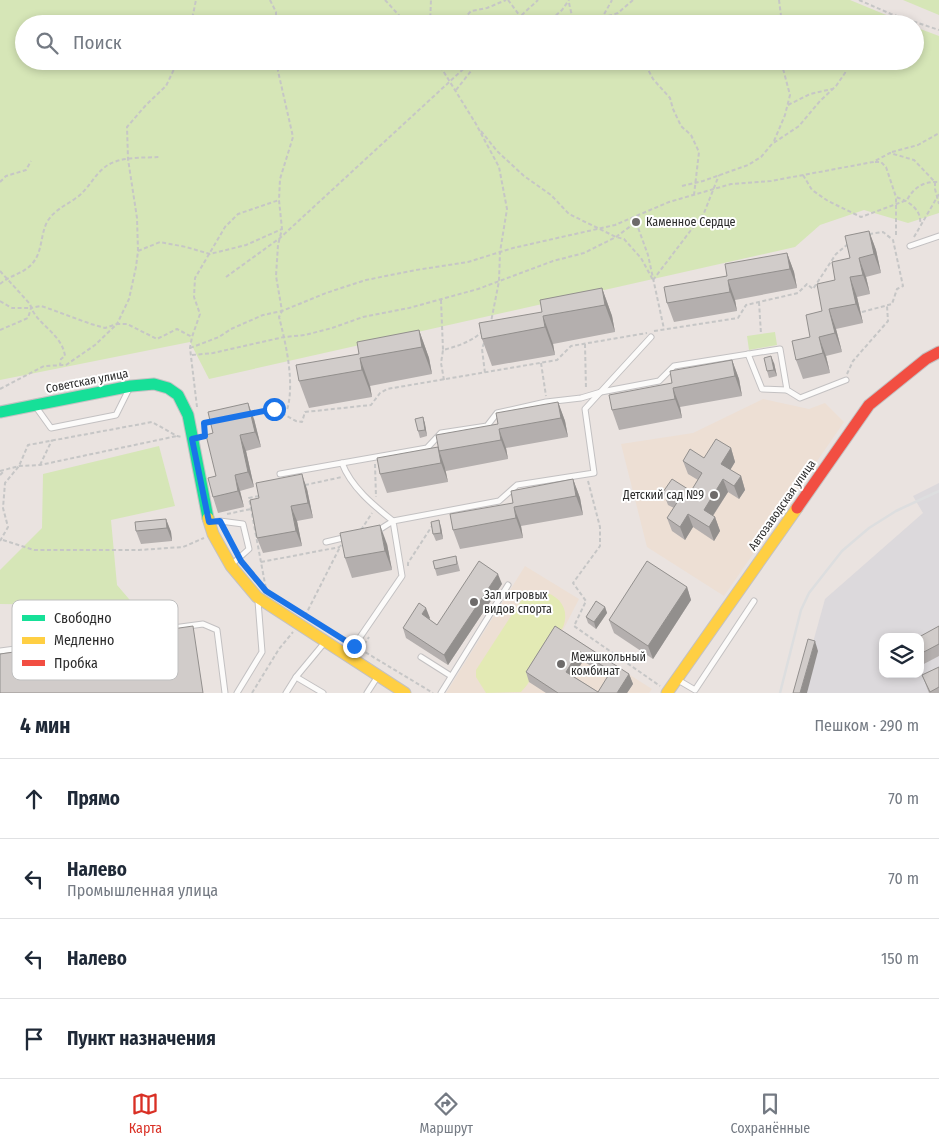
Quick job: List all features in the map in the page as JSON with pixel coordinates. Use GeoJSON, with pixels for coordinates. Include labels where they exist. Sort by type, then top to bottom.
{"type":"FeatureCollection","features":[{"type":"Feature","properties":{"kind":"street","name":"Автозаводская улица"},"geometry":{"type":"LineString","coordinates":[[664,690],[676,680],[869,405],[926,358],[939,352]]}},
{"type":"Feature","properties":{"kind":"street","name":"Советская улица"},"geometry":{"type":"LineString","coordinates":[[0,412],[130,386],[154,384],[168,388],[178,395],[188,415],[192,439]]}},
{"type":"Feature","properties":{"kind":"street"},"geometry":{"type":"LineString","coordinates":[[192,439],[214,526],[231,566],[257,597],[405,693]]}},
{"type":"Feature","properties":{"kind":"lane"},"geometry":{"type":"LineString","coordinates":[[910,246],[939,236]]}},
{"type":"Feature","properties":{"kind":"lane"},"geometry":{"type":"LineString","coordinates":[[366,532],[382,528],[393,521],[499,501],[517,485],[594,473],[585,409],[651,337]]}},
{"type":"Feature","properties":{"kind":"lane"},"geometry":{"type":"LineString","coordinates":[[280,474],[427,448],[441,432],[487,426],[497,413],[658,381],[674,366],[780,349],[788,390]]}},
{"type":"Feature","properties":{"kind":"lane"},"geometry":{"type":"LineString","coordinates":[[748,354],[762,389],[788,390],[800,398],[845,380]]}},
{"type":"Feature","properties":{"kind":"lane"},"geometry":{"type":"LineString","coordinates":[[35,405],[51,428],[60,427],[116,415],[130,386]]}},
{"type":"Feature","properties":{"kind":"lane"},"geometry":{"type":"LineString","coordinates":[[342,463],[347,476],[376,507],[393,521],[402,576],[354,646],[351,659]]}},
{"type":"Feature","properties":{"kind":"lane"},"geometry":{"type":"LineString","coordinates":[[214,526],[243,524],[249,549],[231,566]]}},
{"type":"Feature","properties":{"kind":"lane"},"geometry":{"type":"LineString","coordinates":[[326,542],[358,534]]}},
{"type":"Feature","properties":{"kind":"lane"},"geometry":{"type":"LineString","coordinates":[[441,693],[508,585]]}},
{"type":"Feature","properties":{"kind":"lane"},"geometry":{"type":"LineString","coordinates":[[237,693],[262,652],[257,597]]}},
{"type":"Feature","properties":{"kind":"lane"},"geometry":{"type":"LineString","coordinates":[[676,680],[695,690],[754,601]]}},
{"type":"Feature","properties":{"kind":"lane"},"geometry":{"type":"LineString","coordinates":[[178,627],[203,624],[217,630],[226,693]]}},
{"type":"Feature","properties":{"kind":"lane"},"geometry":{"type":"LineString","coordinates":[[286,693],[296,677],[326,642]]}},
{"type":"Feature","properties":{"kind":"lane"},"geometry":{"type":"LineString","coordinates":[[421,657],[451,676]]}},
{"type":"Feature","properties":{"kind":"lane"},"geometry":{"type":"LineString","coordinates":[[367,693],[378,676]]}},
{"type":"Feature","properties":{"kind":"lane"},"geometry":{"type":"LineString","coordinates":[[296,677],[323,693]]}},
{"type":"Feature","properties":{"kind":"path"},"geometry":{"type":"LineString","coordinates":[[194,15],[196,0]]}},
{"type":"Feature","properties":{"kind":"path"},"geometry":{"type":"LineString","coordinates":[[270,0],[276,15]]}},
{"type":"Feature","properties":{"kind":"path"},"geometry":{"type":"LineString","coordinates":[[385,0],[399,15]]}},
{"type":"Feature","properties":{"kind":"path"},"geometry":{"type":"LineString","coordinates":[[430,15],[431,0]]}},
{"type":"Feature","properties":{"kind":"path"},"geometry":{"type":"LineString","coordinates":[[467,15],[471,11],[487,8],[507,0],[518,15]]}},
{"type":"Feature","properties":{"kind":"path"},"geometry":{"type":"LineString","coordinates":[[522,15],[538,0]]}},
{"type":"Feature","properties":{"kind":"path"},"geometry":{"type":"LineString","coordinates":[[604,15],[612,0]]}},
{"type":"Feature","properties":{"kind":"path"},"geometry":{"type":"LineString","coordinates":[[612,15],[618,13],[633,0]]}},
{"type":"Feature","properties":{"kind":"path"},"geometry":{"type":"LineString","coordinates":[[779,0],[781,15]]}},
{"type":"Feature","properties":{"kind":"path"},"geometry":{"type":"LineString","coordinates":[[859,0],[895,15]]}},
{"type":"Feature","properties":{"kind":"path"},"geometry":{"type":"LineString","coordinates":[[556,15],[569,1]]}},
{"type":"Feature","properties":{"kind":"path"},"geometry":{"type":"LineString","coordinates":[[569,1],[572,15]]}},
{"type":"Feature","properties":{"kind":"path"},"geometry":{"type":"LineString","coordinates":[[924,25],[939,30]]}},
{"type":"Feature","properties":{"kind":"path"},"geometry":{"type":"LineString","coordinates":[[0,389],[44,366],[66,365],[95,345],[116,324],[129,300],[138,251],[137,218],[128,159],[127,128],[146,105],[166,86],[174,70]]}},
{"type":"Feature","properties":{"kind":"path"},"geometry":{"type":"LineString","coordinates":[[278,70],[293,137],[280,179],[279,200],[282,229],[276,276],[282,311],[279,317],[284,337],[290,398],[287,410]]}},
{"type":"Feature","properties":{"kind":"path"},"geometry":{"type":"LineString","coordinates":[[443,70],[499,167],[507,209],[500,252],[499,281],[491,324]]}},
{"type":"Feature","properties":{"kind":"path"},"geometry":{"type":"LineString","coordinates":[[226,277],[280,238],[462,70]]}},
{"type":"Feature","properties":{"kind":"path"},"geometry":{"type":"LineString","coordinates":[[456,90],[472,70]]}},
{"type":"Feature","properties":{"kind":"path"},"geometry":{"type":"LineString","coordinates":[[648,70],[653,79],[670,98],[673,109],[682,126],[691,135],[699,152],[694,195]]}},
{"type":"Feature","properties":{"kind":"path"},"geometry":{"type":"LineString","coordinates":[[774,143],[785,115],[790,95],[783,70]]}},
{"type":"Feature","properties":{"kind":"path"},"geometry":{"type":"LineString","coordinates":[[682,186],[748,165],[761,157],[774,143],[799,126],[845,74],[846,70]]}},
{"type":"Feature","properties":{"kind":"path"},"geometry":{"type":"LineString","coordinates":[[787,105],[810,94],[832,89]]}},
{"type":"Feature","properties":{"kind":"path"},"geometry":{"type":"LineString","coordinates":[[477,127],[496,151],[524,176],[551,195],[569,214],[599,230],[624,239],[641,258],[653,280]]}},
{"type":"Feature","properties":{"kind":"path"},"geometry":{"type":"LineString","coordinates":[[873,162],[890,153],[918,145],[939,133]]}},
{"type":"Feature","properties":{"kind":"path"},"geometry":{"type":"LineString","coordinates":[[890,153],[914,160],[935,182],[939,204]]}},
{"type":"Feature","properties":{"kind":"path"},"geometry":{"type":"LineString","coordinates":[[0,284],[6,278],[21,273],[31,265],[39,255],[43,232],[58,209],[77,197],[105,166],[120,160],[160,157]]}},
{"type":"Feature","properties":{"kind":"path"},"geometry":{"type":"LineString","coordinates":[[0,182],[6,176],[26,170],[31,161]]}},
{"type":"Feature","properties":{"kind":"path"},"geometry":{"type":"LineString","coordinates":[[190,348],[219,338],[231,329],[263,315],[282,311],[326,293],[366,280],[468,262],[555,238],[599,230],[669,202],[731,184],[771,181],[881,162],[886,167],[896,197],[896,235]]}},
{"type":"Feature","properties":{"kind":"path"},"geometry":{"type":"LineString","coordinates":[[653,280],[704,213],[720,174]]}},
{"type":"Feature","properties":{"kind":"path"},"geometry":{"type":"LineString","coordinates":[[802,175],[812,190],[828,201],[860,217],[907,200],[912,191],[923,183],[939,182]]}},
{"type":"Feature","properties":{"kind":"path"},"geometry":{"type":"LineString","coordinates":[[920,224],[927,217],[938,195]]}},
{"type":"Feature","properties":{"kind":"path"},"geometry":{"type":"LineString","coordinates":[[896,197],[907,200],[921,218],[910,246]]}},
{"type":"Feature","properties":{"kind":"path"},"geometry":{"type":"LineString","coordinates":[[197,408],[190,348],[200,314],[194,297],[195,278],[225,227],[238,214],[279,200]]}},
{"type":"Feature","properties":{"kind":"path"},"geometry":{"type":"LineString","coordinates":[[192,356],[284,337],[305,335],[362,317],[441,300],[553,261],[584,253],[616,237],[636,222],[638,216]]}},
{"type":"Feature","properties":{"kind":"path"},"geometry":{"type":"LineString","coordinates":[[636,222],[648,256],[664,330]]}},
{"type":"Feature","properties":{"kind":"path"},"geometry":{"type":"LineString","coordinates":[[138,251],[160,242],[186,246],[210,254],[246,245],[282,229]]}},
{"type":"Feature","properties":{"kind":"path"},"geometry":{"type":"LineString","coordinates":[[862,312],[892,304],[896,289],[903,286],[893,240],[883,232],[866,234]]}},
{"type":"Feature","properties":{"kind":"path"},"geometry":{"type":"LineString","coordinates":[[248,414],[274,409],[296,421],[302,422],[305,412],[371,405],[380,393],[387,389],[557,360],[571,346],[738,318],[746,305],[798,293],[807,284],[813,290],[836,254],[851,241]]}},
{"type":"Feature","properties":{"kind":"path"},"geometry":{"type":"LineString","coordinates":[[0,271],[64,346],[65,356],[61,359],[60,366]]}},
{"type":"Feature","properties":{"kind":"path"},"geometry":{"type":"LineString","coordinates":[[441,300],[443,350],[441,363],[444,380]]}},
{"type":"Feature","properties":{"kind":"path"},"geometry":{"type":"LineString","coordinates":[[0,301],[12,308],[41,306],[50,308],[105,328],[116,324],[127,324],[157,339],[177,329],[192,337]]}},
{"type":"Feature","properties":{"kind":"path"},"geometry":{"type":"LineString","coordinates":[[759,302],[761,334]]}},
{"type":"Feature","properties":{"kind":"path"},"geometry":{"type":"LineString","coordinates":[[845,380],[853,361],[888,321],[887,306]]}},
{"type":"Feature","properties":{"kind":"path"},"geometry":{"type":"LineString","coordinates":[[0,330],[28,318],[31,308]]}},
{"type":"Feature","properties":{"kind":"path"},"geometry":{"type":"LineString","coordinates":[[443,350],[459,346],[475,338],[486,329]]}},
{"type":"Feature","properties":{"kind":"path"},"geometry":{"type":"LineString","coordinates":[[485,341],[482,349],[485,373]]}},
{"type":"Feature","properties":{"kind":"path"},"geometry":{"type":"LineString","coordinates":[[585,344],[586,396]]}},
{"type":"Feature","properties":{"kind":"path"},"geometry":{"type":"LineString","coordinates":[[541,363],[546,402]]}},
{"type":"Feature","properties":{"kind":"path"},"geometry":{"type":"LineString","coordinates":[[213,421],[204,423],[205,436],[192,439],[177,436],[152,422],[28,445],[19,466],[5,483],[4,508],[8,527],[1,540],[34,550],[139,550],[183,547],[214,526],[218,516],[251,509]]}},
{"type":"Feature","properties":{"kind":"path"},"geometry":{"type":"LineString","coordinates":[[0,471],[177,436]]}},
{"type":"Feature","properties":{"kind":"path"},"geometry":{"type":"LineString","coordinates":[[40,464],[52,440]]}},
{"type":"Feature","properties":{"kind":"path"},"geometry":{"type":"LineString","coordinates":[[375,457],[375,487]]}},
{"type":"Feature","properties":{"kind":"path"},"geometry":{"type":"LineString","coordinates":[[0,475],[4,470]]}},
{"type":"Feature","properties":{"kind":"path"},"geometry":{"type":"LineString","coordinates":[[586,474],[600,527],[600,546],[573,583],[586,601],[574,626],[664,690]]}},
{"type":"Feature","properties":{"kind":"path"},"geometry":{"type":"LineString","coordinates":[[302,486],[347,476]]}},
{"type":"Feature","properties":{"kind":"path"},"geometry":{"type":"LineString","coordinates":[[260,583],[266,591],[249,498],[266,494]]}},
{"type":"Feature","properties":{"kind":"path"},"geometry":{"type":"LineString","coordinates":[[358,534],[376,507]]}},
{"type":"Feature","properties":{"kind":"path"},"geometry":{"type":"LineString","coordinates":[[408,571],[408,563],[436,520]]}},
{"type":"Feature","properties":{"kind":"path"},"geometry":{"type":"LineString","coordinates":[[329,571],[344,538]]}},
{"type":"Feature","properties":{"kind":"path"},"geometry":{"type":"LineString","coordinates":[[261,562],[340,547]]}},
{"type":"Feature","properties":{"kind":"path"},"geometry":{"type":"LineString","coordinates":[[361,650],[371,634]]}},
{"type":"Feature","properties":{"kind":"path"},"geometry":{"type":"LineString","coordinates":[[354,646],[433,693]]}},
{"type":"Feature","properties":{"kind":"shaded area","name":"Детский сад №9"},"geometry":{"type":"Polygon","coordinates":[[[763,399],[809,409],[825,403],[844,422],[724,596],[647,547],[621,444],[693,433],[763,399]]]}},
{"type":"Feature","properties":{"kind":"shaded area"},"geometry":{"type":"Polygon","coordinates":[[[939,483],[939,693],[799,693],[825,599],[923,513],[913,496],[939,483]]]}},
{"type":"Feature","properties":{"kind":"shaded area"},"geometry":{"type":"Polygon","coordinates":[[[525,566],[579,599],[562,632],[652,689],[649,693],[446,693],[525,566]]]}},
{"type":"Feature","properties":{"kind":"green space"},"geometry":{"type":"Polygon","coordinates":[[[0,0],[850,0],[886,15],[15,15],[15,70],[924,70],[924,30],[939,36],[939,213],[908,223],[864,210],[820,225],[795,247],[209,379],[190,342],[0,380],[0,0]]]}},
{"type":"Feature","properties":{"kind":"green space"},"geometry":{"type":"Polygon","coordinates":[[[903,0],[939,0],[939,15],[903,0]]]}},
{"type":"Feature","properties":{"kind":"green space"},"geometry":{"type":"Polygon","coordinates":[[[775,332],[777,345],[749,350],[747,336],[775,332]]]}},
{"type":"Feature","properties":{"kind":"green space"},"geometry":{"type":"Polygon","coordinates":[[[159,446],[175,506],[111,520],[117,585],[130,600],[12,600],[12,604],[0,604],[0,570],[42,528],[43,474],[159,446]]]}},
{"type":"Feature","properties":{"kind":"green space"},"geometry":{"type":"Polygon","coordinates":[[[542,591],[554,596],[562,604],[565,614],[563,627],[521,692],[486,693],[476,677],[476,670],[520,602],[527,595],[542,591]]]}},
{"type":"Feature","properties":{"kind":"building"},"geometry":{"type":"Polygon","coordinates":[[[869,231],[874,254],[859,258],[863,275],[850,277],[856,304],[829,309],[835,333],[819,337],[823,353],[796,360],[792,341],[810,337],[806,315],[822,311],[817,284],[835,280],[832,262],[850,258],[845,236],[869,231]]]}},
{"type":"Feature","properties":{"kind":"building"},"geometry":{"type":"Polygon","coordinates":[[[787,253],[790,269],[728,280],[730,292],[667,303],[664,287],[727,276],[725,264],[787,253]]]}},
{"type":"Feature","properties":{"kind":"building"},"geometry":{"type":"Polygon","coordinates":[[[602,288],[605,305],[543,316],[545,327],[482,339],[479,323],[542,312],[540,300],[602,288]]]}},
{"type":"Feature","properties":{"kind":"building"},"geometry":{"type":"Polygon","coordinates":[[[419,330],[422,347],[360,358],[362,370],[299,381],[296,365],[359,354],[357,342],[419,330]]]}},
{"type":"Feature","properties":{"kind":"building"},"geometry":{"type":"Polygon","coordinates":[[[771,356],[774,370],[767,371],[764,358],[771,356]]]}},
{"type":"Feature","properties":{"kind":"building"},"geometry":{"type":"Polygon","coordinates":[[[732,360],[735,376],[673,388],[675,399],[612,410],[609,395],[672,383],[670,371],[732,360]]]}},
{"type":"Feature","properties":{"kind":"building"},"geometry":{"type":"Polygon","coordinates":[[[558,402],[561,418],[499,429],[501,440],[439,451],[436,435],[498,424],[496,413],[558,402]]]}},
{"type":"Feature","properties":{"kind":"building"},"geometry":{"type":"Polygon","coordinates":[[[248,403],[255,432],[240,435],[248,472],[235,475],[238,491],[213,497],[208,478],[216,476],[206,435],[213,433],[208,412],[248,403]]]}},
{"type":"Feature","properties":{"kind":"building"},"geometry":{"type":"Polygon","coordinates":[[[423,417],[425,430],[418,431],[415,419],[423,417]]]}},
{"type":"Feature","properties":{"kind":"building"},"geometry":{"type":"Polygon","coordinates":[[[716,439],[731,448],[721,464],[741,476],[734,486],[723,479],[704,510],[715,517],[709,527],[688,514],[680,527],[667,518],[678,501],[663,492],[672,479],[691,491],[702,473],[683,461],[690,449],[704,458],[716,439]]]}},
{"type":"Feature","properties":{"kind":"building"},"geometry":{"type":"Polygon","coordinates":[[[438,447],[441,463],[380,474],[377,458],[438,447]]]}},
{"type":"Feature","properties":{"kind":"building"},"geometry":{"type":"Polygon","coordinates":[[[302,474],[308,503],[291,506],[296,531],[257,538],[250,500],[259,498],[256,483],[302,474]]]}},
{"type":"Feature","properties":{"kind":"building"},"geometry":{"type":"Polygon","coordinates":[[[573,479],[576,496],[514,507],[516,518],[453,530],[450,514],[513,503],[511,491],[573,479]]]}},
{"type":"Feature","properties":{"kind":"building"},"geometry":{"type":"Polygon","coordinates":[[[166,519],[167,528],[136,531],[135,522],[166,519]]]}},
{"type":"Feature","properties":{"kind":"building"},"geometry":{"type":"Polygon","coordinates":[[[439,520],[441,533],[433,534],[431,522],[439,520]]]}},
{"type":"Feature","properties":{"kind":"building"},"geometry":{"type":"Polygon","coordinates":[[[380,525],[385,551],[345,558],[340,533],[380,525]]]}},
{"type":"Feature","properties":{"kind":"building"},"geometry":{"type":"Polygon","coordinates":[[[456,556],[457,564],[435,569],[433,561],[456,556]]]}},
{"type":"Feature","properties":{"kind":"building"},"geometry":{"type":"Polygon","coordinates":[[[479,561],[498,574],[444,655],[403,628],[419,603],[426,608],[422,614],[437,625],[479,561]]]}},
{"type":"Feature","properties":{"kind":"building"},"geometry":{"type":"Polygon","coordinates":[[[647,561],[687,587],[648,646],[609,620],[647,561]]]}},
{"type":"Feature","properties":{"kind":"building"},"geometry":{"type":"Polygon","coordinates":[[[596,601],[605,607],[594,622],[586,617],[596,601]]]}},
{"type":"Feature","properties":{"kind":"building"},"geometry":{"type":"Polygon","coordinates":[[[193,626],[203,693],[0,693],[0,654],[12,652],[12,680],[178,680],[178,628],[193,626]]]}},
{"type":"Feature","properties":{"kind":"building"},"geometry":{"type":"Polygon","coordinates":[[[555,626],[629,674],[617,693],[558,693],[526,672],[555,626]],[[579,651],[566,672],[598,692],[611,671],[579,651]]]}},
{"type":"Feature","properties":{"kind":"building"},"geometry":{"type":"Polygon","coordinates":[[[939,626],[939,644],[924,652],[924,634],[939,626]]]}},
{"type":"Feature","properties":{"kind":"building"},"geometry":{"type":"Polygon","coordinates":[[[808,639],[815,641],[800,693],[793,693],[808,639]]]}},
{"type":"Feature","properties":{"kind":"building"},"geometry":{"type":"Polygon","coordinates":[[[939,667],[939,687],[930,692],[923,678],[924,674],[939,667]]]}},
{"type":"Feature","properties":{"kind":"railway"},"geometry":{"type":"LineString","coordinates":[[780,693],[801,610],[809,593],[842,551],[869,528],[896,511],[939,491]]}},
{"type":"Feature","properties":{"kind":"traffic: fast"},"geometry":{"type":"LineString","coordinates":[[0,412],[131,386],[154,384],[168,388],[178,395],[188,415],[208,518]]}},
{"type":"Feature","properties":{"kind":"traffic: slow"},"geometry":{"type":"LineString","coordinates":[[667,693],[797,508]]}},
{"type":"Feature","properties":{"kind":"traffic: slow"},"geometry":{"type":"LineString","coordinates":[[208,518],[213,534],[231,566],[257,597],[405,693]]}},
{"type":"Feature","properties":{"kind":"traffic: jam"},"geometry":{"type":"LineString","coordinates":[[797,508],[869,405],[926,359],[939,352]]}},
{"type":"Feature","properties":{"kind":"place","name":"Каменное Сердце"},"geometry":{"type":"Point","coordinates":[636,222]}},
{"type":"Feature","properties":{"kind":"place","name":"Детский сад №9"},"geometry":{"type":"Point","coordinates":[714,495]}},
{"type":"Feature","properties":{"kind":"place","name":"Зал игровых видов спорта"},"geometry":{"type":"Point","coordinates":[474,602]}},
{"type":"Feature","properties":{"kind":"place","name":"Межшкольный комбинат"},"geometry":{"type":"Point","coordinates":[561,664]}},
{"type":"Feature","properties":{"kind":"route"},"geometry":{"type":"LineString","coordinates":[[274,409],[204,423],[205,436],[192,439],[209,522],[220,521],[241,561],[266,591],[354,646]]}}]}
